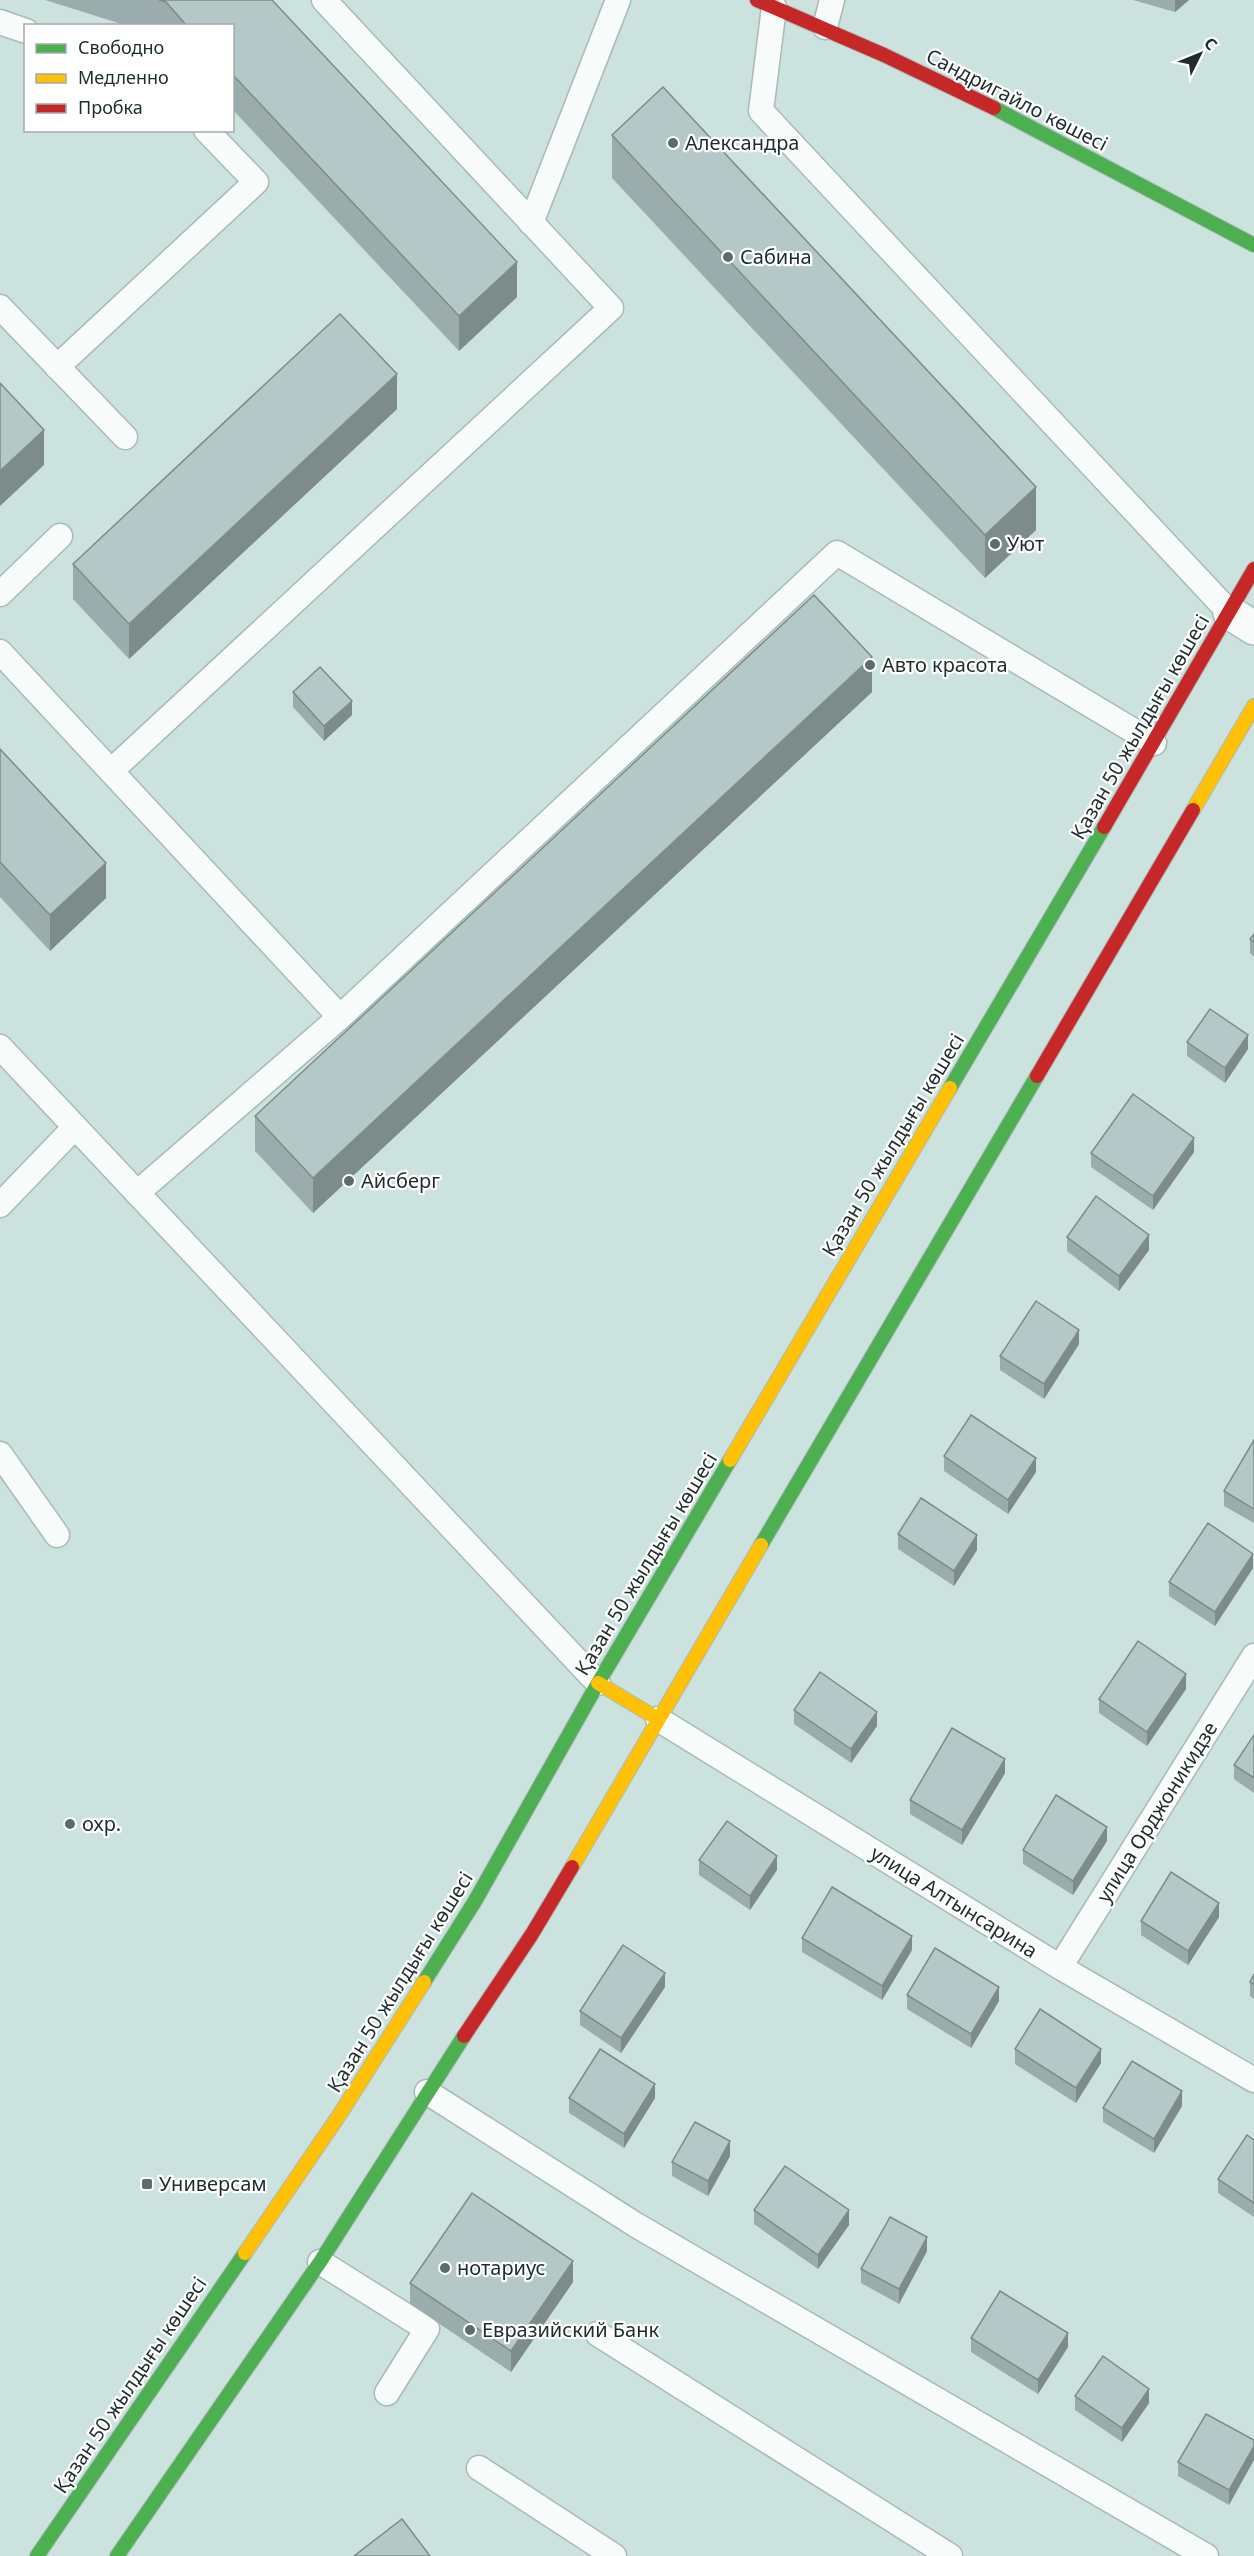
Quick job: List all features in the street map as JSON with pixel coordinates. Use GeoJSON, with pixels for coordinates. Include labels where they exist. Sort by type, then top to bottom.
{"type":"FeatureCollection","features":[{"type":"Feature","properties":{"kind":"street","name":"Сандригайло көшесі"},"geometry":{"type":"LineString","coordinates":[[766,3],[825,27],[992,107],[1254,245]]}},
{"type":"Feature","properties":{"kind":"street","name":"Қазан 50 жылдығы көшесі"},"geometry":{"type":"LineString","coordinates":[[37,2556],[340,2114],[475,1901],[598,1683],[1154,743],[1242,620],[1254,569]]}},
{"type":"Feature","properties":{"kind":"street"},"geometry":{"type":"LineString","coordinates":[[117,2556],[320,2262],[426,2092],[531,1934],[1254,706]]}},
{"type":"Feature","properties":{"kind":"street"},"geometry":{"type":"LineString","coordinates":[[598,1683],[658,1719]]}},
{"type":"Feature","properties":{"kind":"lane"},"geometry":{"type":"LineString","coordinates":[[111,771],[611,308],[324,0]]}},
{"type":"Feature","properties":{"kind":"lane"},"geometry":{"type":"LineString","coordinates":[[531,223],[618,0]]}},
{"type":"Feature","properties":{"kind":"lane"},"geometry":{"type":"LineString","coordinates":[[825,27],[832,0]]}},
{"type":"Feature","properties":{"kind":"lane"},"geometry":{"type":"LineString","coordinates":[[766,3],[761,111],[1242,620]]}},
{"type":"Feature","properties":{"kind":"lane"},"geometry":{"type":"LineString","coordinates":[[0,22],[24,30]]}},
{"type":"Feature","properties":{"kind":"lane"},"geometry":{"type":"LineString","coordinates":[[57,367],[256,182],[208,132]]}},
{"type":"Feature","properties":{"kind":"lane"},"geometry":{"type":"LineString","coordinates":[[0,307],[125,437]]}},
{"type":"Feature","properties":{"kind":"lane"},"geometry":{"type":"LineString","coordinates":[[0,594],[60,536]]}},
{"type":"Feature","properties":{"kind":"lane"},"geometry":{"type":"LineString","coordinates":[[137,1192],[340,1017],[837,554],[1154,743]]}},
{"type":"Feature","properties":{"kind":"lane"},"geometry":{"type":"LineString","coordinates":[[0,652],[340,1017]]}},
{"type":"Feature","properties":{"kind":"lane"},"geometry":{"type":"LineString","coordinates":[[0,1047],[598,1683]]}},
{"type":"Feature","properties":{"kind":"lane"},"geometry":{"type":"LineString","coordinates":[[0,1205],[75,1127]]}},
{"type":"Feature","properties":{"kind":"lane"},"geometry":{"type":"LineString","coordinates":[[0,1454],[57,1535]]}},
{"type":"Feature","properties":{"kind":"lane","name":"улица Орджоникидзе"},"geometry":{"type":"LineString","coordinates":[[1060,1967],[1254,1656]]}},
{"type":"Feature","properties":{"kind":"lane","name":"улица Алтынсарина"},"geometry":{"type":"LineString","coordinates":[[658,1719],[1060,1967],[1254,2080]]}},
{"type":"Feature","properties":{"kind":"lane"},"geometry":{"type":"LineString","coordinates":[[426,2092],[636,2225],[1206,2556]]}},
{"type":"Feature","properties":{"kind":"lane"},"geometry":{"type":"LineString","coordinates":[[320,2262],[427,2329],[387,2393]]}},
{"type":"Feature","properties":{"kind":"lane"},"geometry":{"type":"LineString","coordinates":[[598,2334],[950,2556]]}},
{"type":"Feature","properties":{"kind":"lane"},"geometry":{"type":"LineString","coordinates":[[479,2468],[614,2556]]}},
{"type":"Feature","properties":{"kind":"building"},"geometry":{"type":"Polygon","coordinates":[[[159,0],[272,0],[517,262],[459,316],[234,76],[234,24],[185,24],[166,2],[159,0]]]}},
{"type":"Feature","properties":{"kind":"building"},"geometry":{"type":"Polygon","coordinates":[[[663,87],[1036,487],[985,535],[612,135],[663,87]]]}},
{"type":"Feature","properties":{"kind":"building"},"geometry":{"type":"Polygon","coordinates":[[[340,314],[397,374],[129,624],[73,564],[340,314]]]}},
{"type":"Feature","properties":{"kind":"building"},"geometry":{"type":"Polygon","coordinates":[[[0,383],[44,430],[0,471],[0,383]]]}},
{"type":"Feature","properties":{"kind":"building"},"geometry":{"type":"Polygon","coordinates":[[[814,595],[872,657],[313,1178],[255,1116],[814,595]]]}},
{"type":"Feature","properties":{"kind":"building"},"geometry":{"type":"Polygon","coordinates":[[[320,667],[352,701],[324,726],[293,692],[320,667]]]}},
{"type":"Feature","properties":{"kind":"building"},"geometry":{"type":"Polygon","coordinates":[[[0,749],[106,863],[50,915],[0,862],[0,749]]]}},
{"type":"Feature","properties":{"kind":"building"},"geometry":{"type":"Polygon","coordinates":[[[1210,1009],[1248,1035],[1225,1068],[1187,1042],[1210,1009]]]}},
{"type":"Feature","properties":{"kind":"building"},"geometry":{"type":"Polygon","coordinates":[[[1133,1094],[1194,1138],[1153,1196],[1091,1153],[1133,1094]]]}},
{"type":"Feature","properties":{"kind":"building"},"geometry":{"type":"Polygon","coordinates":[[[1096,1196],[1149,1235],[1119,1276],[1067,1237],[1096,1196]]]}},
{"type":"Feature","properties":{"kind":"building"},"geometry":{"type":"Polygon","coordinates":[[[1036,1301],[1079,1330],[1044,1384],[1000,1356],[1036,1301]]]}},
{"type":"Feature","properties":{"kind":"building"},"geometry":{"type":"Polygon","coordinates":[[[971,1415],[1036,1458],[1008,1500],[944,1456],[971,1415]]]}},
{"type":"Feature","properties":{"kind":"building"},"geometry":{"type":"Polygon","coordinates":[[[1254,1440],[1254,1509],[1224,1491],[1254,1440]]]}},
{"type":"Feature","properties":{"kind":"building"},"geometry":{"type":"Polygon","coordinates":[[[921,1498],[977,1535],[954,1571],[898,1534],[921,1498]]]}},
{"type":"Feature","properties":{"kind":"building"},"geometry":{"type":"Polygon","coordinates":[[[1208,1523],[1253,1554],[1215,1612],[1169,1582],[1208,1523]]]}},
{"type":"Feature","properties":{"kind":"building"},"geometry":{"type":"Polygon","coordinates":[[[1138,1641],[1186,1674],[1147,1732],[1099,1699],[1138,1641]]]}},
{"type":"Feature","properties":{"kind":"building"},"geometry":{"type":"Polygon","coordinates":[[[820,1672],[877,1712],[851,1749],[794,1710],[820,1672]]]}},
{"type":"Feature","properties":{"kind":"building"},"geometry":{"type":"Polygon","coordinates":[[[952,1728],[1005,1759],[962,1830],[910,1800],[952,1728]]]}},
{"type":"Feature","properties":{"kind":"building"},"geometry":{"type":"Polygon","coordinates":[[[1254,1735],[1254,1778],[1234,1765],[1254,1735]]]}},
{"type":"Feature","properties":{"kind":"building"},"geometry":{"type":"Polygon","coordinates":[[[1056,1795],[1107,1827],[1073,1881],[1023,1850],[1056,1795]]]}},
{"type":"Feature","properties":{"kind":"building"},"geometry":{"type":"Polygon","coordinates":[[[727,1821],[777,1856],[750,1896],[699,1860],[727,1821]]]}},
{"type":"Feature","properties":{"kind":"building"},"geometry":{"type":"Polygon","coordinates":[[[1171,1872],[1219,1903],[1188,1951],[1141,1921],[1171,1872]]]}},
{"type":"Feature","properties":{"kind":"building"},"geometry":{"type":"Polygon","coordinates":[[[832,1887],[912,1936],[882,1986],[802,1938],[832,1887]]]}},
{"type":"Feature","properties":{"kind":"building"},"geometry":{"type":"Polygon","coordinates":[[[623,1945],[665,1973],[621,2038],[580,2011],[623,1945]]]}},
{"type":"Feature","properties":{"kind":"building"},"geometry":{"type":"Polygon","coordinates":[[[935,1948],[999,1987],[971,2034],[907,1995],[935,1948]]]}},
{"type":"Feature","properties":{"kind":"building"},"geometry":{"type":"Polygon","coordinates":[[[1040,2009],[1101,2049],[1076,2088],[1015,2049],[1040,2009]]]}},
{"type":"Feature","properties":{"kind":"building"},"geometry":{"type":"Polygon","coordinates":[[[600,2049],[655,2084],[624,2134],[569,2098],[600,2049]]]}},
{"type":"Feature","properties":{"kind":"building"},"geometry":{"type":"Polygon","coordinates":[[[1132,2061],[1182,2091],[1154,2139],[1103,2108],[1132,2061]]]}},
{"type":"Feature","properties":{"kind":"building"},"geometry":{"type":"Polygon","coordinates":[[[695,2122],[730,2141],[708,2181],[672,2162],[695,2122]]]}},
{"type":"Feature","properties":{"kind":"building"},"geometry":{"type":"Polygon","coordinates":[[[1247,2135],[1254,2140],[1254,2203],[1218,2179],[1247,2135]]]}},
{"type":"Feature","properties":{"kind":"building"},"geometry":{"type":"Polygon","coordinates":[[[785,2166],[849,2210],[818,2255],[754,2210],[785,2166]]]}},
{"type":"Feature","properties":{"kind":"building"},"geometry":{"type":"Polygon","coordinates":[[[472,2193],[573,2261],[511,2351],[410,2283],[472,2193]]]}},
{"type":"Feature","properties":{"kind":"building"},"geometry":{"type":"Polygon","coordinates":[[[890,2217],[927,2237],[899,2289],[861,2269],[890,2217]]]}},
{"type":"Feature","properties":{"kind":"building"},"geometry":{"type":"Polygon","coordinates":[[[1000,2291],[1068,2333],[1038,2380],[971,2338],[1000,2291]]]}},
{"type":"Feature","properties":{"kind":"building"},"geometry":{"type":"Polygon","coordinates":[[[1103,2356],[1149,2389],[1122,2428],[1075,2396],[1103,2356]]]}},
{"type":"Feature","properties":{"kind":"building"},"geometry":{"type":"Polygon","coordinates":[[[1206,2414],[1254,2440],[1254,2446],[1229,2490],[1178,2462],[1206,2414]]]}},
{"type":"Feature","properties":{"kind":"building"},"geometry":{"type":"Polygon","coordinates":[[[402,2519],[430,2556],[354,2556],[402,2519]]]}},
{"type":"Feature","properties":{"kind":"traffic: fast"},"geometry":{"type":"LineString","coordinates":[[994,108],[1254,245]]}},
{"type":"Feature","properties":{"kind":"traffic: fast"},"geometry":{"type":"LineString","coordinates":[[950,1088],[1104,827]]}},
{"type":"Feature","properties":{"kind":"traffic: fast"},"geometry":{"type":"LineString","coordinates":[[761,1545],[1037,1076]]}},
{"type":"Feature","properties":{"kind":"traffic: fast"},"geometry":{"type":"LineString","coordinates":[[424,1982],[475,1901],[598,1683],[730,1460]]}},
{"type":"Feature","properties":{"kind":"traffic: fast"},"geometry":{"type":"LineString","coordinates":[[117,2556],[320,2262],[464,2036]]}},
{"type":"Feature","properties":{"kind":"traffic: fast"},"geometry":{"type":"LineString","coordinates":[[37,2556],[245,2253]]}},
{"type":"Feature","properties":{"kind":"traffic: slow"},"geometry":{"type":"LineString","coordinates":[[1193,810],[1254,706]]}},
{"type":"Feature","properties":{"kind":"traffic: slow"},"geometry":{"type":"LineString","coordinates":[[730,1460],[950,1088]]}},
{"type":"Feature","properties":{"kind":"traffic: slow"},"geometry":{"type":"LineString","coordinates":[[572,1867],[761,1545]]}},
{"type":"Feature","properties":{"kind":"traffic: slow"},"geometry":{"type":"LineString","coordinates":[[598,1683],[658,1719]]}},
{"type":"Feature","properties":{"kind":"traffic: slow"},"geometry":{"type":"LineString","coordinates":[[245,2253],[340,2114],[424,1982]]}},
{"type":"Feature","properties":{"kind":"traffic: jam"},"geometry":{"type":"LineString","coordinates":[[757,0],[884,55],[994,108]]}},
{"type":"Feature","properties":{"kind":"traffic: jam"},"geometry":{"type":"LineString","coordinates":[[1104,827],[1254,569]]}},
{"type":"Feature","properties":{"kind":"traffic: jam"},"geometry":{"type":"LineString","coordinates":[[1037,1076],[1193,810]]}},
{"type":"Feature","properties":{"kind":"traffic: jam"},"geometry":{"type":"LineString","coordinates":[[464,2036],[532,1934],[572,1867]]}},
{"type":"Feature","properties":{"kind":"place","name":"Александра"},"geometry":{"type":"Point","coordinates":[673,143]}},
{"type":"Feature","properties":{"kind":"place","name":"Сабина"},"geometry":{"type":"Point","coordinates":[728,257]}},
{"type":"Feature","properties":{"kind":"place","name":"Уют"},"geometry":{"type":"Point","coordinates":[995,544]}},
{"type":"Feature","properties":{"kind":"place","name":"Авто красота"},"geometry":{"type":"Point","coordinates":[870,665]}},
{"type":"Feature","properties":{"kind":"place","name":"Айсберг"},"geometry":{"type":"Point","coordinates":[349,1181]}},
{"type":"Feature","properties":{"kind":"place","name":"охр."},"geometry":{"type":"Point","coordinates":[70,1824]}},
{"type":"Feature","properties":{"kind":"place","name":"Универсам"},"geometry":{"type":"Point","coordinates":[147,2184]}},
{"type":"Feature","properties":{"kind":"place","name":"нотариус"},"geometry":{"type":"Point","coordinates":[445,2268]}},
{"type":"Feature","properties":{"kind":"place","name":"Евразийский Банк"},"geometry":{"type":"Point","coordinates":[470,2330]}}]}
